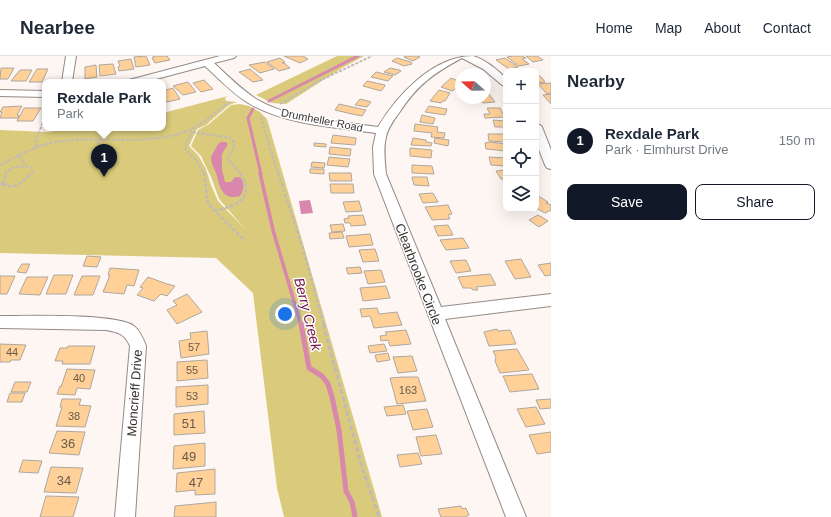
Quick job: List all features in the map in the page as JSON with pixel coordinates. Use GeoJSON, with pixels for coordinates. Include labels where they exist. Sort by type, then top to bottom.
{"type":"FeatureCollection","features":[{"type":"Feature","properties":{"kind":"street"},"geometry":{"type":"LineString","coordinates":[[67,79],[71,56]]}},
{"type":"Feature","properties":{"kind":"street"},"geometry":{"type":"LineString","coordinates":[[144,79],[231,56]]}},
{"type":"Feature","properties":{"kind":"street","name":"Clearbrooke Circle"},"geometry":{"type":"LineString","coordinates":[[459,56],[432,69],[416,82],[404,96],[382,130],[379,149],[380,174],[516,517]]}},
{"type":"Feature","properties":{"kind":"street"},"geometry":{"type":"LineString","coordinates":[[466,56],[487,67],[503,80]]}},
{"type":"Feature","properties":{"kind":"street","name":"Drumheller Road"},"geometry":{"type":"LineString","coordinates":[[208,62],[244,95],[268,108],[295,117],[382,130]]}},
{"type":"Feature","properties":{"kind":"street"},"geometry":{"type":"LineString","coordinates":[[0,93],[42,94]]}},
{"type":"Feature","properties":{"kind":"street"},"geometry":{"type":"LineString","coordinates":[[539,135],[551,165]]}},
{"type":"Feature","properties":{"kind":"street"},"geometry":{"type":"LineString","coordinates":[[435,314],[551,300]]}},
{"type":"Feature","properties":{"kind":"street","name":"Moncrieff Drive"},"geometry":{"type":"LineString","coordinates":[[0,322],[106,324],[127,330],[134,336],[138,346],[126,517]]}},
{"type":"Feature","properties":{"kind":"path"},"geometry":{"type":"LineString","coordinates":[[372,56],[319,81],[281,104],[261,111],[260,116],[264,124],[284,195],[302,245],[362,467],[379,517]]}},
{"type":"Feature","properties":{"kind":"path"},"geometry":{"type":"LineString","coordinates":[[0,165],[36,147],[56,142],[102,138],[150,138],[191,129],[203,123],[229,102]]}},
{"type":"Feature","properties":{"kind":"path"},"geometry":{"type":"LineString","coordinates":[[36,147],[36,140],[42,125]]}},
{"type":"Feature","properties":{"kind":"path"},"geometry":{"type":"LineString","coordinates":[[191,129],[193,132],[225,137],[234,142],[234,147],[228,159],[244,180],[247,190],[244,197],[239,202],[214,211]]}},
{"type":"Feature","properties":{"kind":"path"},"geometry":{"type":"LineString","coordinates":[[193,132],[185,146],[186,150],[196,160],[204,174],[208,204],[246,241]]}},
{"type":"Feature","properties":{"kind":"path"},"geometry":{"type":"LineString","coordinates":[[97,144],[102,138]]}},
{"type":"Feature","properties":{"kind":"path"},"geometry":{"type":"LineString","coordinates":[[19,156],[26,166]]}},
{"type":"Feature","properties":{"kind":"path"},"geometry":{"type":"LineString","coordinates":[[26,166],[32,168],[33,171],[28,178],[18,185],[13,187],[2,184],[5,175],[10,170],[26,166]]}},
{"type":"Feature","properties":{"kind":"shaded area"},"geometry":{"type":"Polygon","coordinates":[[[337,56],[364,56],[342,68],[286,104],[272,103],[256,95],[337,56]]]}},
{"type":"Feature","properties":{"kind":"shaded area"},"geometry":{"type":"Polygon","coordinates":[[[228,96],[225,98],[226,101],[237,102],[229,105],[206,125],[197,129],[189,146],[198,155],[206,169],[218,201],[245,229],[219,199],[201,156],[191,146],[198,130],[209,124],[231,105],[240,104],[249,106],[260,112],[267,119],[382,517],[284,517],[277,488],[253,293],[216,258],[0,253],[0,130],[47,132],[166,131],[166,112],[228,96]]]}},
{"type":"Feature","properties":{"kind":"shaded area"},"geometry":{"type":"Polygon","coordinates":[[[221,142],[226,142],[228,144],[222,154],[222,169],[225,182],[231,182],[235,177],[240,177],[243,182],[243,186],[240,196],[229,196],[222,191],[220,187],[211,157],[218,144],[221,142]]]}},
{"type":"Feature","properties":{"kind":"shaded area"},"geometry":{"type":"Polygon","coordinates":[[[310,200],[313,213],[301,214],[299,201],[310,200]]]}},
{"type":"Feature","properties":{"kind":"building"},"geometry":{"type":"Polygon","coordinates":[[[146,56],[150,65],[136,67],[134,57],[146,56]]]}},
{"type":"Feature","properties":{"kind":"building"},"geometry":{"type":"Polygon","coordinates":[[[153,56],[167,56],[170,60],[155,63],[152,58],[154,58],[153,56]]]}},
{"type":"Feature","properties":{"kind":"building"},"geometry":{"type":"Polygon","coordinates":[[[284,56],[303,56],[308,59],[300,63],[284,56]]]}},
{"type":"Feature","properties":{"kind":"building"},"geometry":{"type":"Polygon","coordinates":[[[522,56],[526,58],[522,59],[529,64],[519,66],[507,57],[522,56]]]}},
{"type":"Feature","properties":{"kind":"building"},"geometry":{"type":"Polygon","coordinates":[[[526,56],[537,56],[543,60],[533,62],[526,56]]]}},
{"type":"Feature","properties":{"kind":"building"},"geometry":{"type":"Polygon","coordinates":[[[404,57],[420,57],[413,61],[404,57]]]}},
{"type":"Feature","properties":{"kind":"building"},"geometry":{"type":"Polygon","coordinates":[[[280,58],[285,62],[282,63],[290,68],[279,71],[267,62],[280,58]]]}},
{"type":"Feature","properties":{"kind":"building"},"geometry":{"type":"Polygon","coordinates":[[[397,58],[411,62],[412,64],[404,66],[392,61],[397,58]]]}},
{"type":"Feature","properties":{"kind":"building"},"geometry":{"type":"Polygon","coordinates":[[[505,58],[518,67],[508,68],[496,60],[505,58]]]}},
{"type":"Feature","properties":{"kind":"building"},"geometry":{"type":"Polygon","coordinates":[[[131,59],[134,69],[119,71],[118,67],[120,66],[118,61],[131,59]]]}},
{"type":"Feature","properties":{"kind":"building"},"geometry":{"type":"Polygon","coordinates":[[[265,62],[274,69],[260,73],[249,65],[265,62]]]}},
{"type":"Feature","properties":{"kind":"building"},"geometry":{"type":"Polygon","coordinates":[[[113,64],[116,74],[100,76],[99,65],[113,64]]]}},
{"type":"Feature","properties":{"kind":"building"},"geometry":{"type":"Polygon","coordinates":[[[96,65],[97,77],[85,79],[85,67],[96,65]]]}},
{"type":"Feature","properties":{"kind":"building"},"geometry":{"type":"Polygon","coordinates":[[[1,68],[14,68],[8,79],[0,79],[1,68]]]}},
{"type":"Feature","properties":{"kind":"building"},"geometry":{"type":"Polygon","coordinates":[[[390,68],[401,71],[395,75],[384,72],[390,68]]]}},
{"type":"Feature","properties":{"kind":"building"},"geometry":{"type":"Polygon","coordinates":[[[37,69],[48,69],[42,79],[42,82],[29,82],[37,69]]]}},
{"type":"Feature","properties":{"kind":"building"},"geometry":{"type":"Polygon","coordinates":[[[250,69],[263,80],[253,82],[239,72],[250,69]]]}},
{"type":"Feature","properties":{"kind":"building"},"geometry":{"type":"Polygon","coordinates":[[[20,70],[32,70],[26,81],[11,81],[20,70]]]}},
{"type":"Feature","properties":{"kind":"building"},"geometry":{"type":"Polygon","coordinates":[[[376,72],[393,76],[388,81],[371,77],[376,72]]]}},
{"type":"Feature","properties":{"kind":"building"},"geometry":{"type":"Polygon","coordinates":[[[539,76],[542,78],[545,82],[539,83],[539,76]]]}},
{"type":"Feature","properties":{"kind":"building"},"geometry":{"type":"Polygon","coordinates":[[[451,78],[455,80],[455,89],[452,91],[441,87],[451,78]]]}},
{"type":"Feature","properties":{"kind":"building"},"geometry":{"type":"Polygon","coordinates":[[[204,80],[213,89],[201,92],[193,83],[204,80]]]}},
{"type":"Feature","properties":{"kind":"building"},"geometry":{"type":"Polygon","coordinates":[[[367,81],[385,86],[381,91],[363,86],[367,81]]]}},
{"type":"Feature","properties":{"kind":"building"},"geometry":{"type":"Polygon","coordinates":[[[188,82],[196,92],[183,95],[173,86],[188,82]]]}},
{"type":"Feature","properties":{"kind":"building"},"geometry":{"type":"Polygon","coordinates":[[[551,83],[551,93],[547,94],[539,84],[551,83]]]}},
{"type":"Feature","properties":{"kind":"building"},"geometry":{"type":"Polygon","coordinates":[[[173,88],[180,99],[167,102],[166,90],[173,88]]]}},
{"type":"Feature","properties":{"kind":"building"},"geometry":{"type":"Polygon","coordinates":[[[439,90],[450,93],[445,101],[441,103],[430,101],[439,90]]]}},
{"type":"Feature","properties":{"kind":"building"},"geometry":{"type":"Polygon","coordinates":[[[551,94],[551,104],[543,95],[551,94]]]}},
{"type":"Feature","properties":{"kind":"building"},"geometry":{"type":"Polygon","coordinates":[[[491,97],[495,102],[491,102],[491,97]]]}},
{"type":"Feature","properties":{"kind":"building"},"geometry":{"type":"Polygon","coordinates":[[[360,99],[371,102],[367,107],[355,105],[360,99]]]}},
{"type":"Feature","properties":{"kind":"building"},"geometry":{"type":"Polygon","coordinates":[[[339,104],[366,110],[362,116],[335,110],[339,104]]]}},
{"type":"Feature","properties":{"kind":"building"},"geometry":{"type":"Polygon","coordinates":[[[22,106],[17,115],[19,115],[18,118],[0,118],[2,112],[0,112],[3,107],[22,106]]]}},
{"type":"Feature","properties":{"kind":"building"},"geometry":{"type":"Polygon","coordinates":[[[429,106],[447,109],[445,115],[425,112],[429,106]]]}},
{"type":"Feature","properties":{"kind":"building"},"geometry":{"type":"Polygon","coordinates":[[[24,108],[41,108],[33,121],[17,121],[24,108]]]}},
{"type":"Feature","properties":{"kind":"building"},"geometry":{"type":"Polygon","coordinates":[[[487,108],[500,108],[503,117],[485,118],[484,114],[490,114],[487,108]]]}},
{"type":"Feature","properties":{"kind":"building"},"geometry":{"type":"Polygon","coordinates":[[[422,115],[435,118],[433,124],[420,122],[422,115]]]}},
{"type":"Feature","properties":{"kind":"building"},"geometry":{"type":"Polygon","coordinates":[[[493,120],[503,121],[503,127],[495,127],[493,120]]]}},
{"type":"Feature","properties":{"kind":"building"},"geometry":{"type":"Polygon","coordinates":[[[415,124],[438,127],[437,132],[445,133],[444,138],[431,137],[432,133],[414,131],[415,124]]]}},
{"type":"Feature","properties":{"kind":"building"},"geometry":{"type":"Polygon","coordinates":[[[488,134],[503,134],[503,142],[489,141],[488,134]]]}},
{"type":"Feature","properties":{"kind":"building"},"geometry":{"type":"Polygon","coordinates":[[[333,135],[356,138],[355,145],[331,143],[333,135]]]}},
{"type":"Feature","properties":{"kind":"building"},"geometry":{"type":"Polygon","coordinates":[[[413,138],[426,140],[426,142],[432,143],[431,146],[411,145],[413,138]]]}},
{"type":"Feature","properties":{"kind":"building"},"geometry":{"type":"Polygon","coordinates":[[[435,138],[449,140],[448,146],[434,143],[435,138]]]}},
{"type":"Feature","properties":{"kind":"building"},"geometry":{"type":"Polygon","coordinates":[[[314,143],[326,144],[326,147],[314,146],[314,143]]]}},
{"type":"Feature","properties":{"kind":"building"},"geometry":{"type":"Polygon","coordinates":[[[485,143],[503,144],[503,151],[486,149],[485,143]]]}},
{"type":"Feature","properties":{"kind":"building"},"geometry":{"type":"Polygon","coordinates":[[[330,147],[351,149],[350,156],[329,154],[330,147]]]}},
{"type":"Feature","properties":{"kind":"building"},"geometry":{"type":"Polygon","coordinates":[[[410,148],[432,150],[431,158],[410,156],[410,148]]]}},
{"type":"Feature","properties":{"kind":"building"},"geometry":{"type":"Polygon","coordinates":[[[329,157],[350,159],[348,167],[327,165],[329,157]]]}},
{"type":"Feature","properties":{"kind":"building"},"geometry":{"type":"Polygon","coordinates":[[[489,157],[503,158],[503,166],[491,165],[489,157]]]}},
{"type":"Feature","properties":{"kind":"building"},"geometry":{"type":"Polygon","coordinates":[[[312,162],[325,163],[324,168],[311,167],[312,162]]]}},
{"type":"Feature","properties":{"kind":"building"},"geometry":{"type":"Polygon","coordinates":[[[412,165],[432,166],[434,174],[412,173],[412,165]]]}},
{"type":"Feature","properties":{"kind":"building"},"geometry":{"type":"Polygon","coordinates":[[[310,169],[324,169],[324,174],[310,173],[310,169]]]}},
{"type":"Feature","properties":{"kind":"building"},"geometry":{"type":"Polygon","coordinates":[[[503,170],[503,179],[501,179],[496,171],[503,170]]]}},
{"type":"Feature","properties":{"kind":"building"},"geometry":{"type":"Polygon","coordinates":[[[329,173],[351,173],[352,181],[330,181],[329,173]]]}},
{"type":"Feature","properties":{"kind":"building"},"geometry":{"type":"Polygon","coordinates":[[[412,177],[427,177],[429,186],[414,185],[412,177]]]}},
{"type":"Feature","properties":{"kind":"building"},"geometry":{"type":"Polygon","coordinates":[[[330,184],[353,184],[354,193],[331,193],[330,184]]]}},
{"type":"Feature","properties":{"kind":"building"},"geometry":{"type":"Polygon","coordinates":[[[433,193],[438,202],[423,203],[419,194],[433,193]]]}},
{"type":"Feature","properties":{"kind":"building"},"geometry":{"type":"Polygon","coordinates":[[[539,196],[548,202],[546,203],[551,205],[551,210],[545,213],[539,210],[539,196]]]}},
{"type":"Feature","properties":{"kind":"building"},"geometry":{"type":"Polygon","coordinates":[[[359,201],[362,211],[346,212],[343,202],[359,201]]]}},
{"type":"Feature","properties":{"kind":"building"},"geometry":{"type":"Polygon","coordinates":[[[448,205],[452,214],[448,215],[450,219],[432,220],[425,207],[448,205]]]}},
{"type":"Feature","properties":{"kind":"building"},"geometry":{"type":"Polygon","coordinates":[[[363,215],[366,225],[351,226],[350,223],[345,223],[344,219],[349,218],[348,216],[363,215]]]}},
{"type":"Feature","properties":{"kind":"building"},"geometry":{"type":"Polygon","coordinates":[[[538,215],[548,221],[539,227],[529,220],[538,215]]]}},
{"type":"Feature","properties":{"kind":"building"},"geometry":{"type":"Polygon","coordinates":[[[343,224],[345,231],[332,232],[330,225],[343,224]]]}},
{"type":"Feature","properties":{"kind":"building"},"geometry":{"type":"Polygon","coordinates":[[[448,225],[453,235],[438,236],[434,226],[448,225]]]}},
{"type":"Feature","properties":{"kind":"building"},"geometry":{"type":"Polygon","coordinates":[[[342,232],[344,238],[330,239],[329,233],[342,232]]]}},
{"type":"Feature","properties":{"kind":"building"},"geometry":{"type":"Polygon","coordinates":[[[370,234],[373,245],[349,247],[346,236],[370,234]]]}},
{"type":"Feature","properties":{"kind":"building"},"geometry":{"type":"Polygon","coordinates":[[[463,238],[469,248],[446,250],[440,240],[463,238]]]}},
{"type":"Feature","properties":{"kind":"building"},"geometry":{"type":"Polygon","coordinates":[[[375,249],[379,261],[363,262],[359,250],[375,249]]]}},
{"type":"Feature","properties":{"kind":"building"},"geometry":{"type":"Polygon","coordinates":[[[87,256],[101,257],[97,267],[83,266],[87,256]]]}},
{"type":"Feature","properties":{"kind":"building"},"geometry":{"type":"Polygon","coordinates":[[[521,259],[531,277],[515,279],[505,261],[521,259]]]}},
{"type":"Feature","properties":{"kind":"building"},"geometry":{"type":"Polygon","coordinates":[[[466,260],[471,271],[456,273],[450,261],[466,260]]]}},
{"type":"Feature","properties":{"kind":"building"},"geometry":{"type":"Polygon","coordinates":[[[551,263],[551,275],[545,276],[538,265],[551,263]]]}},
{"type":"Feature","properties":{"kind":"building"},"geometry":{"type":"Polygon","coordinates":[[[22,264],[30,264],[26,273],[17,272],[22,264]]]}},
{"type":"Feature","properties":{"kind":"building"},"geometry":{"type":"Polygon","coordinates":[[[360,267],[362,273],[348,274],[346,268],[360,267]]]}},
{"type":"Feature","properties":{"kind":"building"},"geometry":{"type":"Polygon","coordinates":[[[110,268],[139,270],[134,286],[127,285],[124,294],[103,292],[110,275],[108,275],[110,268]]]}},
{"type":"Feature","properties":{"kind":"building"},"geometry":{"type":"Polygon","coordinates":[[[381,270],[385,282],[368,284],[364,271],[381,270]]]}},
{"type":"Feature","properties":{"kind":"building"},"geometry":{"type":"Polygon","coordinates":[[[490,274],[496,285],[476,287],[478,290],[463,288],[458,277],[490,274]]]}},
{"type":"Feature","properties":{"kind":"building"},"geometry":{"type":"Polygon","coordinates":[[[54,275],[73,275],[66,294],[46,294],[54,275]]]}},
{"type":"Feature","properties":{"kind":"building"},"geometry":{"type":"Polygon","coordinates":[[[0,276],[15,276],[7,294],[0,294],[0,276]]]}},
{"type":"Feature","properties":{"kind":"building"},"geometry":{"type":"Polygon","coordinates":[[[82,276],[100,276],[93,295],[74,295],[82,276]]]}},
{"type":"Feature","properties":{"kind":"building"},"geometry":{"type":"Polygon","coordinates":[[[27,277],[48,277],[40,295],[19,294],[27,277]]]}},
{"type":"Feature","properties":{"kind":"building"},"geometry":{"type":"Polygon","coordinates":[[[148,277],[175,286],[167,296],[161,294],[154,301],[137,295],[143,288],[140,287],[148,277]]]}},
{"type":"Feature","properties":{"kind":"building"},"geometry":{"type":"Polygon","coordinates":[[[386,286],[390,298],[363,301],[360,288],[386,286]]]}},
{"type":"Feature","properties":{"kind":"building"},"geometry":{"type":"Polygon","coordinates":[[[187,294],[202,312],[177,324],[167,310],[177,305],[173,301],[187,294]]]}},
{"type":"Feature","properties":{"kind":"building"},"geometry":{"type":"Polygon","coordinates":[[[377,308],[379,314],[397,312],[402,325],[374,328],[370,316],[362,317],[360,309],[377,308]]]}},
{"type":"Feature","properties":{"kind":"building"},"geometry":{"type":"Polygon","coordinates":[[[497,329],[498,331],[510,330],[516,344],[489,346],[484,332],[497,329]]]}},
{"type":"Feature","properties":{"kind":"building"},"geometry":{"type":"Polygon","coordinates":[[[406,330],[411,344],[390,346],[388,340],[381,341],[380,336],[387,335],[385,332],[406,330]]]}},
{"type":"Feature","properties":{"kind":"building"},"geometry":{"type":"Polygon","coordinates":[[[207,331],[209,354],[181,358],[179,341],[191,339],[190,333],[207,331]]]}},
{"type":"Feature","properties":{"kind":"building"},"geometry":{"type":"Polygon","coordinates":[[[0,344],[26,345],[20,360],[0,362],[0,344]]]}},
{"type":"Feature","properties":{"kind":"building"},"geometry":{"type":"Polygon","coordinates":[[[384,344],[387,351],[370,353],[368,346],[384,344]]]}},
{"type":"Feature","properties":{"kind":"building"},"geometry":{"type":"Polygon","coordinates":[[[68,346],[95,346],[90,364],[62,364],[63,361],[55,361],[60,348],[67,348],[68,346]]]}},
{"type":"Feature","properties":{"kind":"building"},"geometry":{"type":"Polygon","coordinates":[[[517,349],[529,370],[500,373],[493,351],[517,349]]]}},
{"type":"Feature","properties":{"kind":"building"},"geometry":{"type":"Polygon","coordinates":[[[388,353],[390,360],[377,362],[375,355],[388,353]]]}},
{"type":"Feature","properties":{"kind":"building"},"geometry":{"type":"Polygon","coordinates":[[[412,356],[417,371],[398,373],[393,357],[412,356]]]}},
{"type":"Feature","properties":{"kind":"building"},"geometry":{"type":"Polygon","coordinates":[[[207,360],[208,378],[177,381],[177,362],[207,360]]]}},
{"type":"Feature","properties":{"kind":"building"},"geometry":{"type":"Polygon","coordinates":[[[67,369],[95,370],[90,389],[77,388],[75,395],[57,394],[67,369]]]}},
{"type":"Feature","properties":{"kind":"building"},"geometry":{"type":"Polygon","coordinates":[[[532,374],[539,389],[510,392],[503,376],[532,374]]]}},
{"type":"Feature","properties":{"kind":"building"},"geometry":{"type":"Polygon","coordinates":[[[418,377],[426,401],[397,404],[390,378],[418,377]]]}},
{"type":"Feature","properties":{"kind":"building"},"geometry":{"type":"Polygon","coordinates":[[[15,382],[31,382],[27,392],[11,392],[15,382]]]}},
{"type":"Feature","properties":{"kind":"building"},"geometry":{"type":"Polygon","coordinates":[[[208,385],[208,404],[176,407],[176,387],[208,385]]]}},
{"type":"Feature","properties":{"kind":"building"},"geometry":{"type":"Polygon","coordinates":[[[10,393],[25,393],[22,402],[7,402],[10,393]]]}},
{"type":"Feature","properties":{"kind":"building"},"geometry":{"type":"Polygon","coordinates":[[[62,399],[81,399],[79,405],[91,406],[85,427],[56,426],[62,407],[60,407],[62,399]]]}},
{"type":"Feature","properties":{"kind":"building"},"geometry":{"type":"Polygon","coordinates":[[[551,399],[551,408],[540,409],[536,400],[551,399]]]}},
{"type":"Feature","properties":{"kind":"building"},"geometry":{"type":"Polygon","coordinates":[[[403,405],[406,414],[387,416],[384,407],[403,405]]]}},
{"type":"Feature","properties":{"kind":"building"},"geometry":{"type":"Polygon","coordinates":[[[536,407],[545,424],[526,427],[517,409],[536,407]]]}},
{"type":"Feature","properties":{"kind":"building"},"geometry":{"type":"Polygon","coordinates":[[[427,409],[433,427],[413,430],[407,411],[427,409]]]}},
{"type":"Feature","properties":{"kind":"building"},"geometry":{"type":"Polygon","coordinates":[[[204,411],[205,433],[174,435],[174,414],[204,411]]]}},
{"type":"Feature","properties":{"kind":"building"},"geometry":{"type":"Polygon","coordinates":[[[57,431],[85,432],[79,455],[49,453],[57,431]]]}},
{"type":"Feature","properties":{"kind":"building"},"geometry":{"type":"Polygon","coordinates":[[[551,432],[551,452],[537,454],[529,435],[551,432]]]}},
{"type":"Feature","properties":{"kind":"building"},"geometry":{"type":"Polygon","coordinates":[[[436,435],[442,454],[421,456],[416,437],[436,435]]]}},
{"type":"Feature","properties":{"kind":"building"},"geometry":{"type":"Polygon","coordinates":[[[205,443],[205,466],[173,469],[174,446],[205,443]]]}},
{"type":"Feature","properties":{"kind":"building"},"geometry":{"type":"Polygon","coordinates":[[[418,453],[422,464],[400,467],[397,455],[418,453]]]}},
{"type":"Feature","properties":{"kind":"building"},"geometry":{"type":"Polygon","coordinates":[[[23,460],[42,461],[38,473],[19,472],[23,460]]]}},
{"type":"Feature","properties":{"kind":"building"},"geometry":{"type":"Polygon","coordinates":[[[51,467],[83,468],[76,493],[44,492],[51,467]]]}},
{"type":"Feature","properties":{"kind":"building"},"geometry":{"type":"Polygon","coordinates":[[[215,469],[215,494],[195,495],[195,490],[176,492],[177,473],[215,469]]]}},
{"type":"Feature","properties":{"kind":"building"},"geometry":{"type":"Polygon","coordinates":[[[46,496],[79,497],[73,517],[40,517],[46,496]]]}},
{"type":"Feature","properties":{"kind":"building"},"geometry":{"type":"Polygon","coordinates":[[[216,502],[216,517],[174,517],[175,506],[216,502]]]}},
{"type":"Feature","properties":{"kind":"building"},"geometry":{"type":"Polygon","coordinates":[[[461,506],[462,509],[466,508],[469,515],[465,517],[441,517],[438,509],[461,506]]]}},
{"type":"Feature","properties":{"kind":"waterway","name":"Berry Creek"},"geometry":{"type":"LineString","coordinates":[[269,101],[358,56]]}},
{"type":"Feature","properties":{"kind":"waterway","name":"Berry Creek"},"geometry":{"type":"LineString","coordinates":[[253,109],[248,118],[261,174]]}},
{"type":"Feature","properties":{"kind":"waterway","name":"Berry Creek"},"geometry":{"type":"LineString","coordinates":[[260,173],[273,230],[301,325]]}},
{"type":"Feature","properties":{"kind":"waterway","name":"Berry Creek"},"geometry":{"type":"LineString","coordinates":[[301,324],[309,368],[322,376],[328,384],[332,397],[339,430],[346,491],[352,502],[355,517]]}},
{"type":"Feature","properties":{"kind":"place","name":"Rexdale Park"},"geometry":{"type":"Point","coordinates":[104,177]}}]}
